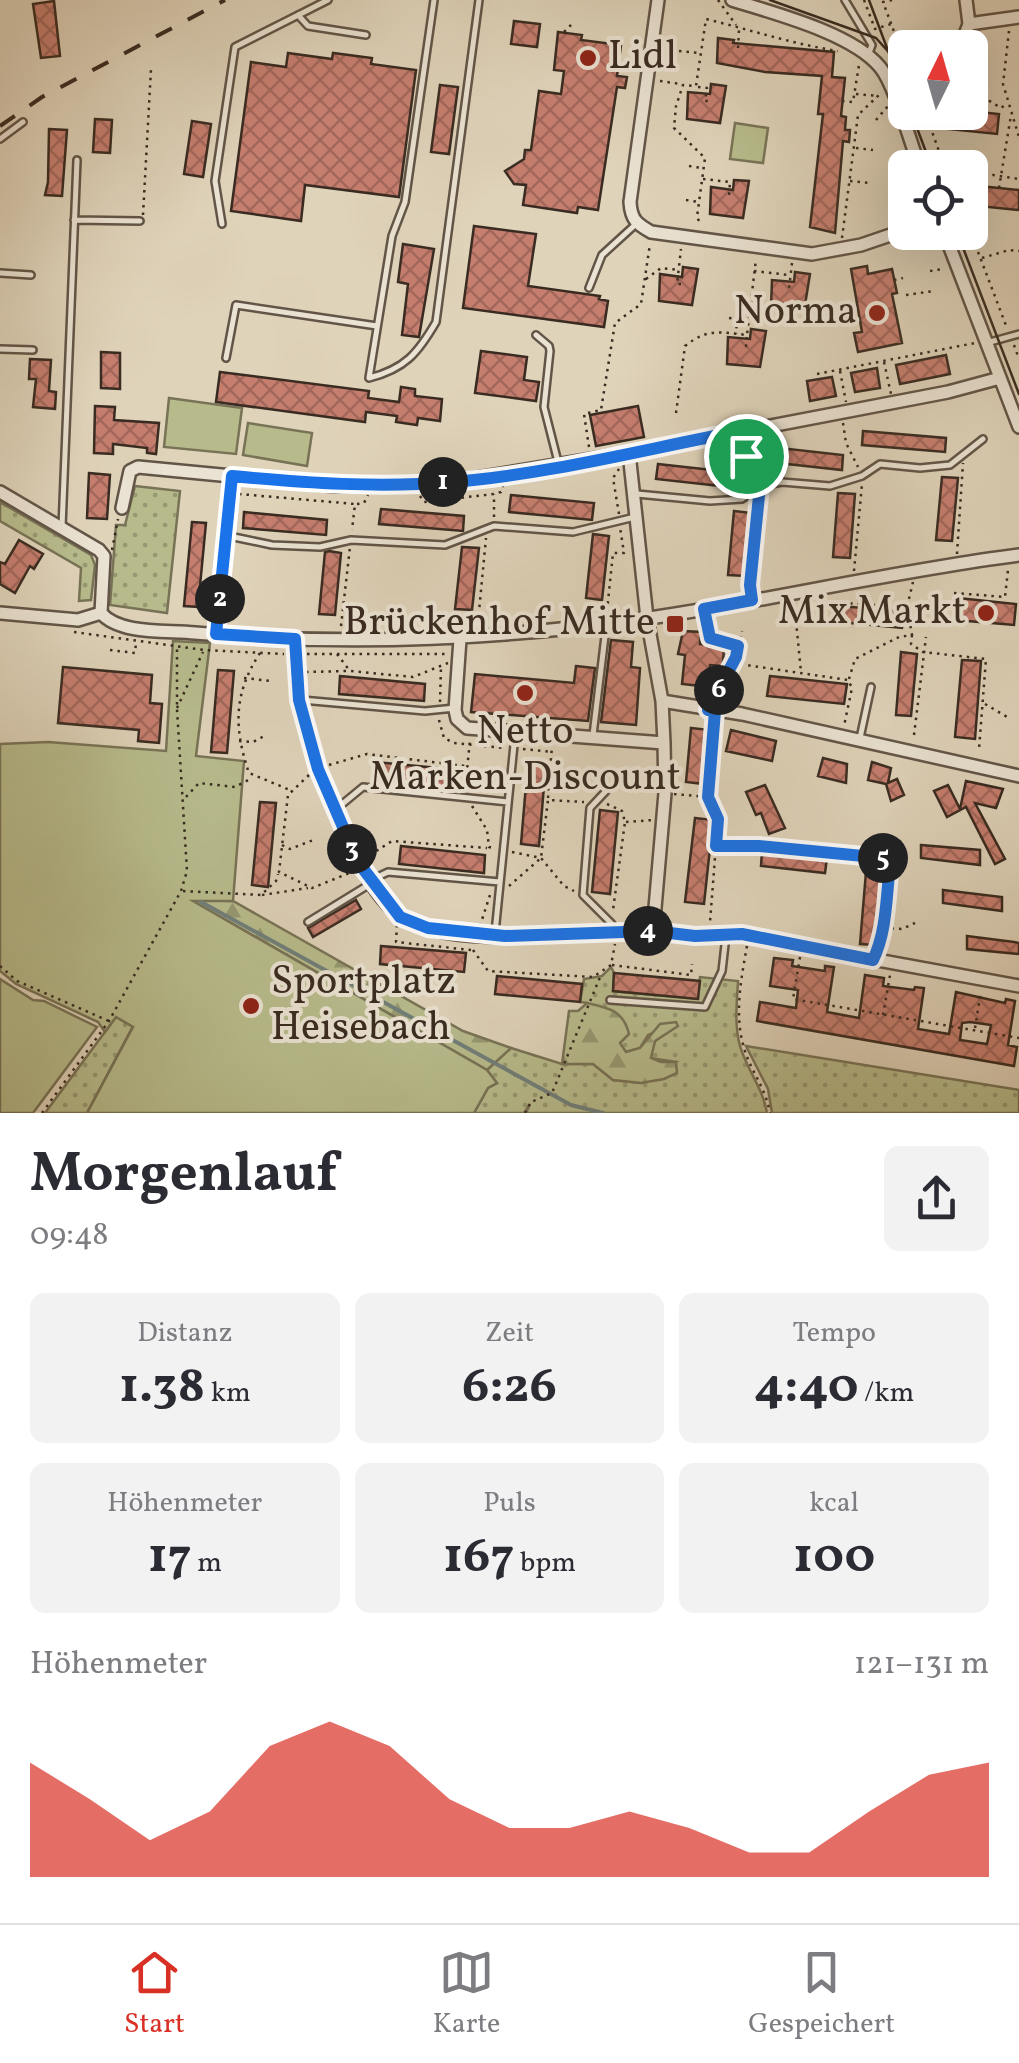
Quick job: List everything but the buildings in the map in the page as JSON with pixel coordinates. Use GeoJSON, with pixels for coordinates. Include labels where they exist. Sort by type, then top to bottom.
{"type":"FeatureCollection","features":[{"type":"Feature","properties":{"kind":"street"},"geometry":{"type":"LineString","coordinates":[[658,0],[630,202],[636,224],[651,232],[812,254],[841,250],[888,235]]}},
{"type":"Feature","properties":{"kind":"street"},"geometry":{"type":"LineString","coordinates":[[732,0],[771,7],[853,47],[863,59],[882,69],[888,84]]}},
{"type":"Feature","properties":{"kind":"street"},"geometry":{"type":"LineString","coordinates":[[966,0],[967,30]]}},
{"type":"Feature","properties":{"kind":"street"},"geometry":{"type":"LineString","coordinates":[[969,24],[1014,22]]}},
{"type":"Feature","properties":{"kind":"street"},"geometry":{"type":"LineString","coordinates":[[950,250],[1019,427]]}},
{"type":"Feature","properties":{"kind":"street"},"geometry":{"type":"LineString","coordinates":[[122,508],[130,471],[138,468],[334,486],[481,478],[948,392],[1000,378]]}},
{"type":"Feature","properties":{"kind":"street"},"geometry":{"type":"LineString","coordinates":[[629,453],[647,618],[662,702],[663,819],[653,931]]}},
{"type":"Feature","properties":{"kind":"street"},"geometry":{"type":"LineString","coordinates":[[213,634],[232,476]]}},
{"type":"Feature","properties":{"kind":"street"},"geometry":{"type":"LineString","coordinates":[[0,492],[104,556],[101,613]]}},
{"type":"Feature","properties":{"kind":"street"},"geometry":{"type":"LineString","coordinates":[[101,613],[116,625],[213,634],[295,639],[460,639],[647,618],[1019,555]]}},
{"type":"Feature","properties":{"kind":"street"},"geometry":{"type":"LineString","coordinates":[[0,612],[78,620],[101,613]]}},
{"type":"Feature","properties":{"kind":"street"},"geometry":{"type":"LineString","coordinates":[[295,639],[299,700],[316,763],[335,810],[358,862],[400,917],[414,924],[447,932],[495,936],[653,931],[695,936],[748,935],[1019,986]]}},
{"type":"Feature","properties":{"kind":"street"},"geometry":{"type":"LineString","coordinates":[[460,639],[455,708],[457,719],[467,728],[664,743]]}},
{"type":"Feature","properties":{"kind":"street"},"geometry":{"type":"LineString","coordinates":[[662,702],[742,714],[1019,776]]}},
{"type":"Feature","properties":{"kind":"lane"},"geometry":{"type":"LineString","coordinates":[[222,224],[215,180],[235,47],[328,0]]}},
{"type":"Feature","properties":{"kind":"lane"},"geometry":{"type":"LineString","coordinates":[[434,0],[405,202],[392,236],[369,378],[388,373],[418,353],[436,322],[479,0]]}},
{"type":"Feature","properties":{"kind":"lane"},"geometry":{"type":"LineString","coordinates":[[846,0],[872,45],[863,59]]}},
{"type":"Feature","properties":{"kind":"lane"},"geometry":{"type":"LineString","coordinates":[[298,15],[308,26],[366,34]]}},
{"type":"Feature","properties":{"kind":"lane"},"geometry":{"type":"LineString","coordinates":[[0,139],[23,122]]}},
{"type":"Feature","properties":{"kind":"lane"},"geometry":{"type":"LineString","coordinates":[[62,527],[76,160]]}},
{"type":"Feature","properties":{"kind":"lane"},"geometry":{"type":"LineString","coordinates":[[74,220],[140,221]]}},
{"type":"Feature","properties":{"kind":"lane"},"geometry":{"type":"LineString","coordinates":[[589,288],[602,256],[636,224]]}},
{"type":"Feature","properties":{"kind":"lane"},"geometry":{"type":"LineString","coordinates":[[0,273],[31,275]]}},
{"type":"Feature","properties":{"kind":"lane"},"geometry":{"type":"LineString","coordinates":[[226,358],[236,304],[377,326]]}},
{"type":"Feature","properties":{"kind":"lane"},"geometry":{"type":"LineString","coordinates":[[986,341],[1019,334]]}},
{"type":"Feature","properties":{"kind":"lane"},"geometry":{"type":"LineString","coordinates":[[536,335],[550,351],[545,418],[559,465]]}},
{"type":"Feature","properties":{"kind":"lane"},"geometry":{"type":"LineString","coordinates":[[0,349],[33,350]]}},
{"type":"Feature","properties":{"kind":"lane"},"geometry":{"type":"LineString","coordinates":[[634,494],[710,501],[742,499],[760,486],[782,482],[830,486],[862,476],[880,464],[920,468],[950,464],[983,440]]}},
{"type":"Feature","properties":{"kind":"lane"},"geometry":{"type":"LineString","coordinates":[[226,536],[272,545],[320,547],[350,540],[445,545],[494,526],[573,532],[637,516]]}},
{"type":"Feature","properties":{"kind":"lane"},"geometry":{"type":"LineString","coordinates":[[592,738],[604,636]]}},
{"type":"Feature","properties":{"kind":"lane"},"geometry":{"type":"LineString","coordinates":[[860,742],[871,687]]}},
{"type":"Feature","properties":{"kind":"lane"},"geometry":{"type":"LineString","coordinates":[[299,700],[424,710],[455,708]]}},
{"type":"Feature","properties":{"kind":"lane"},"geometry":{"type":"LineString","coordinates":[[495,936],[500,849],[516,732]]}},
{"type":"Feature","properties":{"kind":"lane"},"geometry":{"type":"LineString","coordinates":[[335,810],[363,787],[508,802]]}},
{"type":"Feature","properties":{"kind":"lane"},"geometry":{"type":"LineString","coordinates":[[606,791],[590,808],[583,895],[612,924],[615,933]]}},
{"type":"Feature","properties":{"kind":"lane"},"geometry":{"type":"LineString","coordinates":[[308,922],[388,872],[500,882]]}},
{"type":"Feature","properties":{"kind":"lane"},"geometry":{"type":"LineString","coordinates":[[610,1000],[705,1007],[722,971],[726,934]]}},
{"type":"Feature","properties":{"kind":"path"},"geometry":{"type":"LineString","coordinates":[[718,0],[738,27],[738,48]]}},
{"type":"Feature","properties":{"kind":"path"},"geometry":{"type":"LineString","coordinates":[[864,0],[875,30],[891,24]]}},
{"type":"Feature","properties":{"kind":"path"},"geometry":{"type":"LineString","coordinates":[[892,0],[883,1],[893,30]]}},
{"type":"Feature","properties":{"kind":"path"},"geometry":{"type":"LineString","coordinates":[[696,86],[706,20],[816,50],[848,52],[853,47]]}},
{"type":"Feature","properties":{"kind":"path"},"geometry":{"type":"LineString","coordinates":[[1014,22],[1004,47],[1003,84],[1019,137]]}},
{"type":"Feature","properties":{"kind":"path"},"geometry":{"type":"LineString","coordinates":[[564,32],[573,23]]}},
{"type":"Feature","properties":{"kind":"path"},"geometry":{"type":"LineString","coordinates":[[774,48],[775,37]]}},
{"type":"Feature","properties":{"kind":"path"},"geometry":{"type":"LineString","coordinates":[[679,51],[702,54]]}},
{"type":"Feature","properties":{"kind":"path"},"geometry":{"type":"LineString","coordinates":[[842,101],[853,102],[863,59]]}},
{"type":"Feature","properties":{"kind":"path"},"geometry":{"type":"LineString","coordinates":[[140,221],[146,206],[151,69]]}},
{"type":"Feature","properties":{"kind":"path"},"geometry":{"type":"LineString","coordinates":[[648,78],[707,88],[705,101],[709,101]]}},
{"type":"Feature","properties":{"kind":"path"},"geometry":{"type":"LineString","coordinates":[[683,85],[674,128],[704,158],[697,218],[700,221]]}},
{"type":"Feature","properties":{"kind":"path"},"geometry":{"type":"LineString","coordinates":[[841,250],[858,114],[888,87]]}},
{"type":"Feature","properties":{"kind":"path"},"geometry":{"type":"LineString","coordinates":[[854,94],[878,96]]}},
{"type":"Feature","properties":{"kind":"path"},"geometry":{"type":"LineString","coordinates":[[988,100],[1000,108],[1008,103]]}},
{"type":"Feature","properties":{"kind":"path"},"geometry":{"type":"LineString","coordinates":[[876,120],[888,108]]}},
{"type":"Feature","properties":{"kind":"path"},"geometry":{"type":"LineString","coordinates":[[999,188],[1011,114]]}},
{"type":"Feature","properties":{"kind":"path"},"geometry":{"type":"LineString","coordinates":[[854,148],[873,150]]}},
{"type":"Feature","properties":{"kind":"path"},"geometry":{"type":"LineString","coordinates":[[688,166],[703,168]]}},
{"type":"Feature","properties":{"kind":"path"},"geometry":{"type":"LineString","coordinates":[[988,177],[1019,179]]}},
{"type":"Feature","properties":{"kind":"path"},"geometry":{"type":"LineString","coordinates":[[702,178],[730,182],[728,196],[732,197]]}},
{"type":"Feature","properties":{"kind":"path"},"geometry":{"type":"LineString","coordinates":[[839,178],[869,183]]}},
{"type":"Feature","properties":{"kind":"path"},"geometry":{"type":"LineString","coordinates":[[686,200],[699,202]]}},
{"type":"Feature","properties":{"kind":"path"},"geometry":{"type":"LineString","coordinates":[[835,214],[845,215]]}},
{"type":"Feature","properties":{"kind":"path"},"geometry":{"type":"LineString","coordinates":[[590,460],[584,414],[601,410],[615,322],[641,304],[651,232]]}},
{"type":"Feature","properties":{"kind":"path"},"geometry":{"type":"LineString","coordinates":[[681,284],[677,284],[682,237]]}},
{"type":"Feature","properties":{"kind":"path"},"geometry":{"type":"LineString","coordinates":[[749,346],[757,248]]}},
{"type":"Feature","properties":{"kind":"path"},"geometry":{"type":"LineString","coordinates":[[977,250],[1019,358]]}},
{"type":"Feature","properties":{"kind":"path"},"geometry":{"type":"LineString","coordinates":[[980,259],[1019,251]]}},
{"type":"Feature","properties":{"kind":"path"},"geometry":{"type":"LineString","coordinates":[[793,289],[789,288],[794,252]]}},
{"type":"Feature","properties":{"kind":"path"},"geometry":{"type":"LineString","coordinates":[[930,271],[956,266]]}},
{"type":"Feature","properties":{"kind":"path"},"geometry":{"type":"LineString","coordinates":[[644,280],[662,268],[679,270]]}},
{"type":"Feature","properties":{"kind":"path"},"geometry":{"type":"LineString","coordinates":[[754,271],[791,276]]}},
{"type":"Feature","properties":{"kind":"path"},"geometry":{"type":"LineString","coordinates":[[894,280],[903,278]]}},
{"type":"Feature","properties":{"kind":"path"},"geometry":{"type":"LineString","coordinates":[[906,295],[934,290]]}},
{"type":"Feature","properties":{"kind":"path"},"geometry":{"type":"LineString","coordinates":[[729,318],[737,319],[736,334]]}},
{"type":"Feature","properties":{"kind":"path"},"geometry":{"type":"LineString","coordinates":[[676,413],[685,346],[700,334],[747,336]]}},
{"type":"Feature","properties":{"kind":"path"},"geometry":{"type":"LineString","coordinates":[[817,374],[986,341]]}},
{"type":"Feature","properties":{"kind":"path"},"geometry":{"type":"LineString","coordinates":[[884,361],[892,402]]}},
{"type":"Feature","properties":{"kind":"path"},"geometry":{"type":"LineString","coordinates":[[840,370],[846,443],[862,476],[854,542],[856,582]]}},
{"type":"Feature","properties":{"kind":"path"},"geometry":{"type":"LineString","coordinates":[[746,430],[746,456],[760,479],[750,559],[752,600]]}},
{"type":"Feature","properties":{"kind":"path"},"geometry":{"type":"LineString","coordinates":[[607,553],[624,553],[613,478],[629,453]]}},
{"type":"Feature","properties":{"kind":"path"},"geometry":{"type":"LineString","coordinates":[[958,550],[962,456]]}},
{"type":"Feature","properties":{"kind":"path"},"geometry":{"type":"LineString","coordinates":[[413,484],[424,502],[494,494],[494,526],[485,541],[480,566],[478,622]]}},
{"type":"Feature","properties":{"kind":"path"},"geometry":{"type":"LineString","coordinates":[[230,493],[355,504],[341,626]]}},
{"type":"Feature","properties":{"kind":"path"},"geometry":{"type":"LineString","coordinates":[[104,556],[112,550],[115,524],[122,508]]}},
{"type":"Feature","properties":{"kind":"path"},"geometry":{"type":"LineString","coordinates":[[854,508],[860,508]]}},
{"type":"Feature","properties":{"kind":"path"},"geometry":{"type":"LineString","coordinates":[[750,524],[757,525]]}},
{"type":"Feature","properties":{"kind":"path"},"geometry":{"type":"LineString","coordinates":[[953,524],[960,524]]}},
{"type":"Feature","properties":{"kind":"path"},"geometry":{"type":"LineString","coordinates":[[607,610],[613,554]]}},
{"type":"Feature","properties":{"kind":"path"},"geometry":{"type":"LineString","coordinates":[[340,569],[347,570]]}},
{"type":"Feature","properties":{"kind":"path"},"geometry":{"type":"LineString","coordinates":[[954,593],[1005,597],[1008,569]]}},
{"type":"Feature","properties":{"kind":"path"},"geometry":{"type":"LineString","coordinates":[[915,572],[907,606],[911,644],[923,652],[986,659],[979,749]]}},
{"type":"Feature","properties":{"kind":"path"},"geometry":{"type":"LineString","coordinates":[[604,582],[610,583]]}},
{"type":"Feature","properties":{"kind":"path"},"geometry":{"type":"LineString","coordinates":[[474,594],[480,595]]}},
{"type":"Feature","properties":{"kind":"path"},"geometry":{"type":"LineString","coordinates":[[336,598],[344,598]]}},
{"type":"Feature","properties":{"kind":"path"},"geometry":{"type":"LineString","coordinates":[[824,616],[844,603],[907,606]]}},
{"type":"Feature","properties":{"kind":"path"},"geometry":{"type":"LineString","coordinates":[[704,609],[710,638],[738,646]]}},
{"type":"Feature","properties":{"kind":"path"},"geometry":{"type":"LineString","coordinates":[[796,621],[802,674]]}},
{"type":"Feature","properties":{"kind":"path"},"geometry":{"type":"LineString","coordinates":[[709,934],[718,819],[708,797],[711,711],[736,657],[742,631]]}},
{"type":"Feature","properties":{"kind":"path"},"geometry":{"type":"LineString","coordinates":[[177,710],[213,634]]}},
{"type":"Feature","properties":{"kind":"path"},"geometry":{"type":"LineString","coordinates":[[841,739],[854,659],[899,637],[912,635]]}},
{"type":"Feature","properties":{"kind":"path"},"geometry":{"type":"LineString","coordinates":[[914,735],[926,637]]}},
{"type":"Feature","properties":{"kind":"path"},"geometry":{"type":"LineString","coordinates":[[110,650],[136,653],[136,642]]}},
{"type":"Feature","properties":{"kind":"path"},"geometry":{"type":"LineString","coordinates":[[42,1113],[109,1021],[181,892],[187,871],[177,647]]}},
{"type":"Feature","properties":{"kind":"path"},"geometry":{"type":"LineString","coordinates":[[261,653],[244,678],[238,741],[249,773],[292,790]]}},
{"type":"Feature","properties":{"kind":"path"},"geometry":{"type":"LineString","coordinates":[[336,653],[350,671]]}},
{"type":"Feature","properties":{"kind":"path"},"geometry":{"type":"LineString","coordinates":[[297,673],[350,671],[413,677],[452,660],[452,654]]}},
{"type":"Feature","properties":{"kind":"path"},"geometry":{"type":"LineString","coordinates":[[736,657],[746,665],[848,680]]}},
{"type":"Feature","properties":{"kind":"path"},"geometry":{"type":"LineString","coordinates":[[244,678],[271,681]]}},
{"type":"Feature","properties":{"kind":"path"},"geometry":{"type":"LineString","coordinates":[[984,703],[1008,718]]}},
{"type":"Feature","properties":{"kind":"path"},"geometry":{"type":"LineString","coordinates":[[238,741],[253,742],[266,734]]}},
{"type":"Feature","properties":{"kind":"path"},"geometry":{"type":"LineString","coordinates":[[488,901],[541,858],[553,734]]}},
{"type":"Feature","properties":{"kind":"path"},"geometry":{"type":"LineString","coordinates":[[184,800],[199,782],[235,788],[254,777]]}},
{"type":"Feature","properties":{"kind":"path"},"geometry":{"type":"LineString","coordinates":[[664,793],[708,797]]}},
{"type":"Feature","properties":{"kind":"path"},"geometry":{"type":"LineString","coordinates":[[525,1113],[532,1102],[552,1093],[601,974],[611,965],[613,910],[625,822],[622,811],[614,804],[548,800]]}},
{"type":"Feature","properties":{"kind":"path"},"geometry":{"type":"LineString","coordinates":[[625,822],[663,819]]}},
{"type":"Feature","properties":{"kind":"path"},"geometry":{"type":"LineString","coordinates":[[281,844],[290,849],[316,839]]}},
{"type":"Feature","properties":{"kind":"path"},"geometry":{"type":"LineString","coordinates":[[358,862],[392,841],[488,847]]}},
{"type":"Feature","properties":{"kind":"path"},"geometry":{"type":"LineString","coordinates":[[716,846],[759,846],[884,858],[890,866],[881,942],[873,960]]}},
{"type":"Feature","properties":{"kind":"path"},"geometry":{"type":"LineString","coordinates":[[500,849],[541,858],[564,886],[583,895]]}},
{"type":"Feature","properties":{"kind":"path"},"geometry":{"type":"LineString","coordinates":[[260,895],[276,882],[279,872]]}},
{"type":"Feature","properties":{"kind":"path"},"geometry":{"type":"LineString","coordinates":[[888,883],[896,885]]}},
{"type":"Feature","properties":{"kind":"path"},"geometry":{"type":"LineString","coordinates":[[181,892],[260,895],[312,888]]}},
{"type":"Feature","properties":{"kind":"path"},"geometry":{"type":"LineString","coordinates":[[883,928],[902,929],[915,923]]}},
{"type":"Feature","properties":{"kind":"path"},"geometry":{"type":"LineString","coordinates":[[748,935],[739,1024],[747,1056],[766,1091],[770,1113]]}},
{"type":"Feature","properties":{"kind":"path"},"geometry":{"type":"LineString","coordinates":[[801,946],[793,999],[1019,1038]]}},
{"type":"Feature","properties":{"kind":"path"},"geometry":{"type":"LineString","coordinates":[[473,950],[488,971],[601,974]]}},
{"type":"Feature","properties":{"kind":"path"},"geometry":{"type":"LineString","coordinates":[[884,1015],[892,963]]}},
{"type":"Feature","properties":{"kind":"path"},"geometry":{"type":"LineString","coordinates":[[611,965],[691,976],[692,964]]}},
{"type":"Feature","properties":{"kind":"path"},"geometry":{"type":"LineString","coordinates":[[0,966],[17,980],[109,1021]]}},
{"type":"Feature","properties":{"kind":"path"},"geometry":{"type":"LineString","coordinates":[[502,966],[502,972]]}},
{"type":"Feature","properties":{"kind":"path"},"geometry":{"type":"LineString","coordinates":[[974,1030],[982,980]]}},
{"type":"Feature","properties":{"kind":"green space"},"geometry":{"type":"Polygon","coordinates":[[[735,123],[768,128],[763,163],[730,159],[735,123]]]}},
{"type":"Feature","properties":{"kind":"green space"},"geometry":{"type":"Polygon","coordinates":[[[169,398],[242,408],[236,454],[164,447],[169,398]]]}},
{"type":"Feature","properties":{"kind":"green space"},"geometry":{"type":"Polygon","coordinates":[[[248,423],[312,433],[307,466],[243,455],[248,423]]]}},
{"type":"Feature","properties":{"kind":"green space"},"geometry":{"type":"Polygon","coordinates":[[[135,486],[180,491],[167,613],[110,605],[116,525],[125,525],[135,486]]]}},
{"type":"Feature","properties":{"kind":"green space"},"geometry":{"type":"Polygon","coordinates":[[[0,502],[91,555],[95,565],[91,600],[79,601],[81,568],[0,521],[0,502]]]}},
{"type":"Feature","properties":{"kind":"green space"},"geometry":{"type":"Polygon","coordinates":[[[173,641],[210,643],[196,756],[244,761],[233,901],[193,901],[487,1070],[497,1083],[488,1088],[474,1113],[87,1113],[133,1027],[116,1017],[105,1032],[98,1022],[16,984],[0,971],[0,744],[48,742],[166,751],[173,641]]]}},
{"type":"Feature","properties":{"kind":"green space"},"geometry":{"type":"Polygon","coordinates":[[[191,900],[233,901],[463,1031],[511,1048],[487,1070],[191,900]]]}},
{"type":"Feature","properties":{"kind":"green space"},"geometry":{"type":"Polygon","coordinates":[[[611,967],[613,991],[697,999],[700,977],[738,981],[738,1038],[767,1113],[526,1113],[530,1104],[524,1113],[474,1113],[488,1088],[497,1083],[487,1070],[511,1048],[562,1064],[593,1064],[613,1080],[641,1083],[676,1062],[650,1058],[655,1041],[676,1023],[648,1035],[640,1048],[626,1052],[587,1003],[580,1002],[584,979],[602,976],[611,967]]]}},
{"type":"Feature","properties":{"kind":"green space"},"geometry":{"type":"Polygon","coordinates":[[[0,979],[33,1000],[44,1001],[97,1027],[33,1113],[0,1113],[0,979]]]}},
{"type":"Feature","properties":{"kind":"green space"},"geometry":{"type":"Polygon","coordinates":[[[587,1003],[608,1009],[623,1020],[629,1034],[620,1043],[626,1052],[640,1048],[660,1024],[676,1022],[678,1026],[655,1041],[651,1058],[676,1062],[677,1073],[641,1083],[613,1080],[593,1064],[562,1064],[569,1011],[578,1011],[587,1003]]]}},
{"type":"Feature","properties":{"kind":"green space"},"geometry":{"type":"Polygon","coordinates":[[[116,1017],[133,1026],[87,1113],[45,1113],[116,1017]]]}},
{"type":"Feature","properties":{"kind":"green space"},"geometry":{"type":"Polygon","coordinates":[[[746,1046],[1019,1090],[1019,1113],[772,1113],[768,1089],[746,1046]]]}},
{"type":"Feature","properties":{"kind":"waterway"},"geometry":{"type":"LineString","coordinates":[[201,902],[571,1105],[603,1113]]}},
{"type":"Feature","properties":{"kind":"tram line"},"geometry":{"type":"LineString","coordinates":[[770,0],[876,38],[888,51]]}},
{"type":"Feature","properties":{"kind":"tram line"},"geometry":{"type":"LineString","coordinates":[[869,0],[888,51]]}},
{"type":"Feature","properties":{"kind":"tram line"},"geometry":{"type":"LineString","coordinates":[[918,130],[925,150]]}},
{"type":"Feature","properties":{"kind":"tram line"},"geometry":{"type":"LineString","coordinates":[[964,250],[1019,394]]}},
{"type":"Feature","properties":{"kind":"railway"},"geometry":{"type":"LineString","coordinates":[[0,126],[42,97],[225,0]]}},
{"type":"Feature","properties":{"kind":"place","name":"Lidl"},"geometry":{"type":"Point","coordinates":[588,58]}},
{"type":"Feature","properties":{"kind":"place","name":"Norma"},"geometry":{"type":"Point","coordinates":[877,313]}},
{"type":"Feature","properties":{"kind":"place","name":"Mix Markt"},"geometry":{"type":"Point","coordinates":[986,613]}},
{"type":"Feature","properties":{"kind":"place","name":"Brückenhof Mitte"},"geometry":{"type":"Point","coordinates":[675,624]}},
{"type":"Feature","properties":{"kind":"place","name":"Netto Marken-Discount"},"geometry":{"type":"Point","coordinates":[525,693]}},
{"type":"Feature","properties":{"kind":"place","name":"Sportplatz Heisebach"},"geometry":{"type":"Point","coordinates":[251,1006]}},
{"type":"Feature","properties":{"kind":"route"},"geometry":{"type":"LineString","coordinates":[[746,430],[746,456],[760,479],[752,600],[704,609],[710,638],[738,646],[708,710],[715,711],[708,797],[718,819],[716,846],[759,846],[884,858],[890,866],[881,942],[873,960],[742,934],[695,936],[653,931],[505,936],[447,932],[400,917],[358,862],[318,769],[299,700],[295,639],[216,634],[232,476],[334,486],[453,482],[746,430]]}}]}
